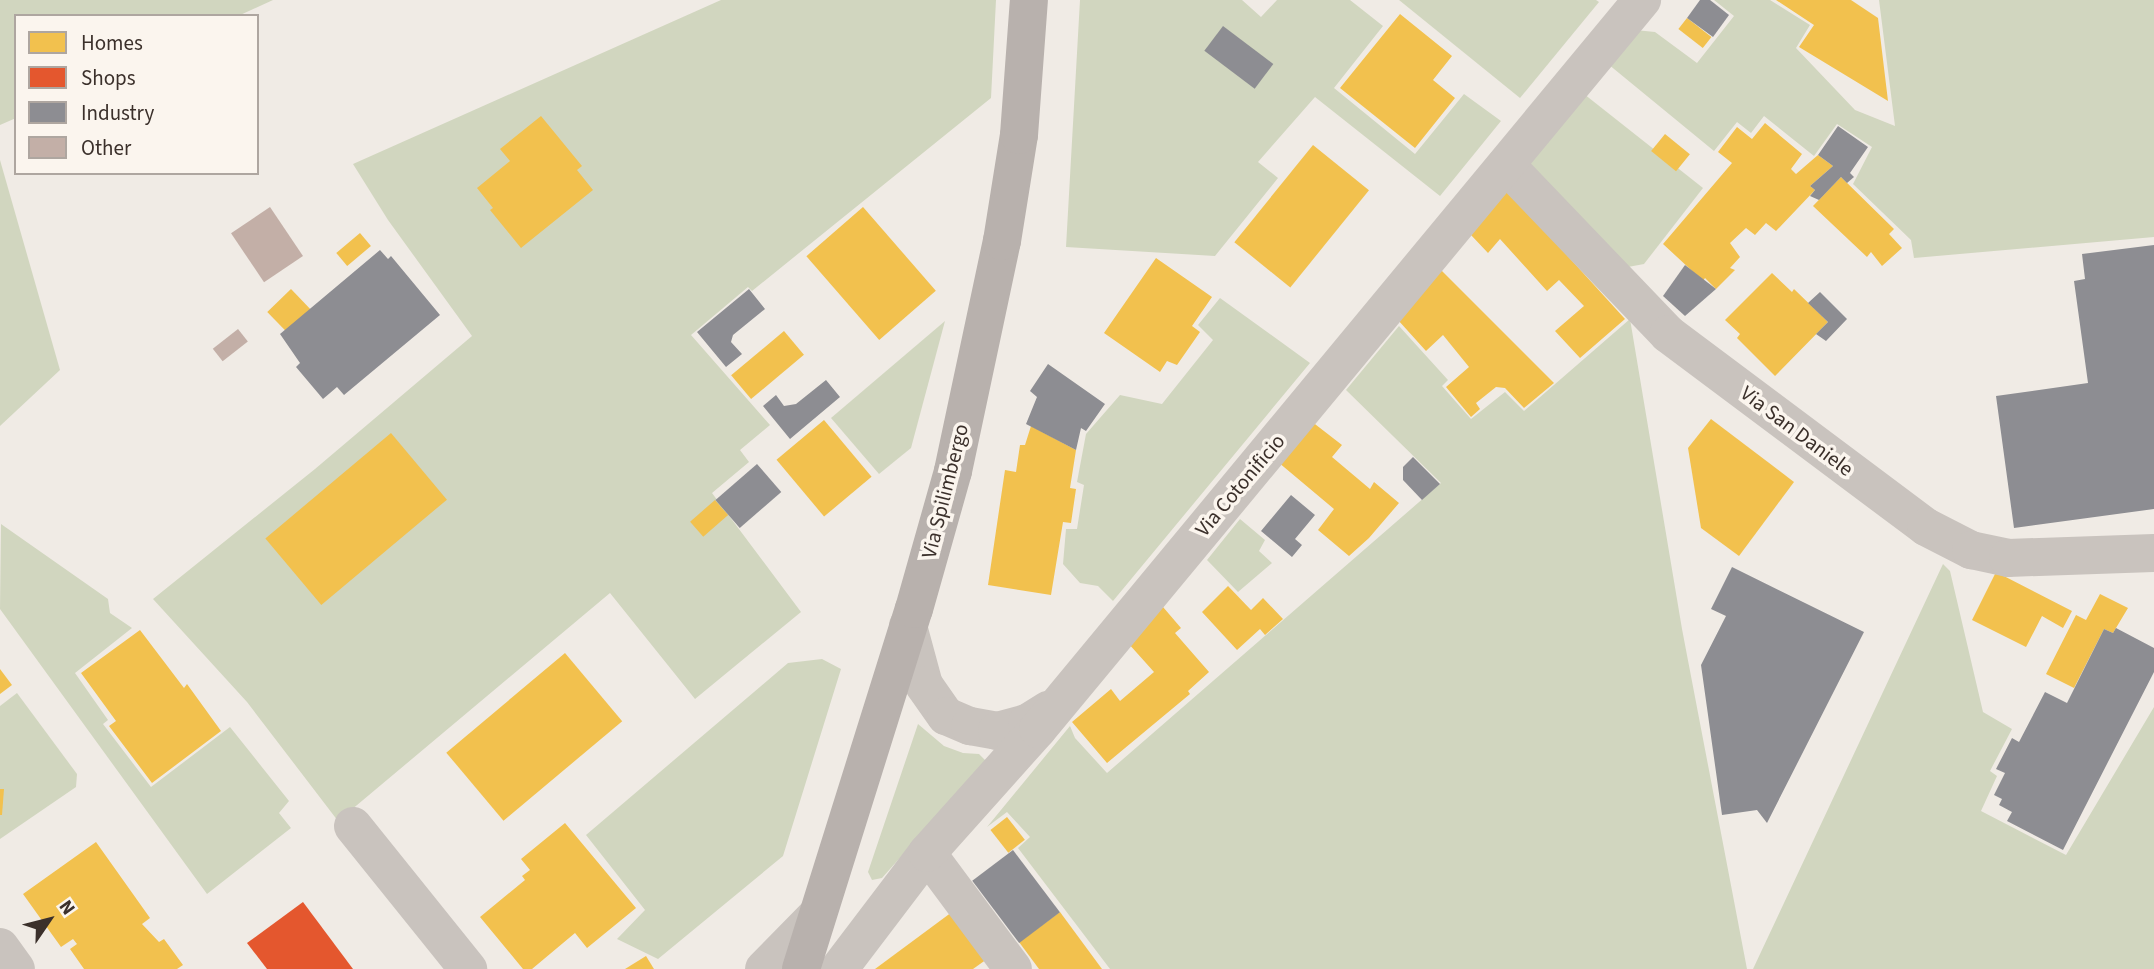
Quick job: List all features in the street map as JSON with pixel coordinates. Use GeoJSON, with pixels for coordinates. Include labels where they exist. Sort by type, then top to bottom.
{"type":"FeatureCollection","features":[{"type":"Feature","properties":{"kind":"main road","name":"Via Spilimbergo"},"geometry":{"type":"LineString","coordinates":[[801,969],[908,626],[953,471],[1002,241],[1019,135],[1029,0]]}},
{"type":"Feature","properties":{"kind":"street","name":"Via Cotonificio"},"geometry":{"type":"LineString","coordinates":[[839,969],[928,853],[1058,704],[1642,0]]}},
{"type":"Feature","properties":{"kind":"street","name":"Via San Daniele"},"geometry":{"type":"LineString","coordinates":[[1506,165],[1668,334],[1926,527],[1971,550],[2008,558],[2154,553]]}},
{"type":"Feature","properties":{"kind":"street"},"geometry":{"type":"LineString","coordinates":[[908,626],[924,685],[946,716],[970,726],[998,731],[1027,723],[1058,704]]}},
{"type":"Feature","properties":{"kind":"street"},"geometry":{"type":"LineString","coordinates":[[353,826],[468,969]]}},
{"type":"Feature","properties":{"kind":"street"},"geometry":{"type":"LineString","coordinates":[[928,853],[1013,969]]}},
{"type":"Feature","properties":{"kind":"street"},"geometry":{"type":"LineString","coordinates":[[764,969],[817,915]]}},
{"type":"Feature","properties":{"kind":"street"},"geometry":{"type":"LineString","coordinates":[[0,947],[16,969]]}},
{"type":"Feature","properties":{"kind":"green space"},"geometry":{"type":"Polygon","coordinates":[[[0,0],[273,0],[242,14],[14,14],[14,119],[0,125],[0,0]]]}},
{"type":"Feature","properties":{"kind":"green space"},"geometry":{"type":"Polygon","coordinates":[[[721,0],[996,0],[991,98],[752,291],[748,287],[691,335],[770,425],[740,450],[749,462],[712,493],[801,612],[695,699],[610,593],[338,821],[247,702],[153,599],[315,469],[472,336],[388,220],[353,164],[721,0]]]}},
{"type":"Feature","properties":{"kind":"green space"},"geometry":{"type":"Polygon","coordinates":[[[1080,0],[1242,0],[1261,17],[1277,0],[1350,0],[1383,26],[1334,88],[1415,154],[1464,94],[1501,121],[1440,196],[1315,97],[1258,162],[1278,178],[1215,256],[1066,247],[1080,0]]]}},
{"type":"Feature","properties":{"kind":"green space"},"geometry":{"type":"Polygon","coordinates":[[[1399,0],[1596,0],[1599,2],[1520,98],[1399,0]]]}},
{"type":"Feature","properties":{"kind":"green space"},"geometry":{"type":"Polygon","coordinates":[[[1714,0],[1770,0],[1810,25],[1796,48],[1855,110],[1895,126],[1879,0],[2154,0],[2154,237],[1914,258],[1911,240],[1853,184],[1872,147],[1837,124],[1814,156],[1764,116],[1751,133],[1737,122],[1714,151],[1608,64],[1635,30],[1655,32],[1697,63],[1734,16],[1714,0]]]}},
{"type":"Feature","properties":{"kind":"green space"},"geometry":{"type":"Polygon","coordinates":[[[1584,94],[1703,188],[1644,264],[1628,267],[1527,165],[1584,94]]]}},
{"type":"Feature","properties":{"kind":"green space"},"geometry":{"type":"Polygon","coordinates":[[[0,160],[60,370],[0,426],[0,160]]]}},
{"type":"Feature","properties":{"kind":"green space"},"geometry":{"type":"Polygon","coordinates":[[[1220,298],[1310,363],[1113,601],[1098,586],[1080,583],[1063,564],[1066,529],[1077,529],[1084,485],[1077,482],[1086,434],[1120,395],[1162,404],[1213,340],[1198,325],[1220,298]]]}},
{"type":"Feature","properties":{"kind":"green space"},"geometry":{"type":"Polygon","coordinates":[[[1630,319],[1682,629],[1747,969],[1110,969],[1018,848],[1030,837],[1007,812],[987,827],[1070,726],[1075,738],[1107,773],[1441,483],[1346,390],[1399,326],[1448,380],[1442,386],[1471,419],[1505,392],[1524,411],[1630,319]]]}},
{"type":"Feature","properties":{"kind":"green space"},"geometry":{"type":"Polygon","coordinates":[[[945,321],[911,448],[879,474],[831,418],[945,321]]]}},
{"type":"Feature","properties":{"kind":"green space"},"geometry":{"type":"Polygon","coordinates":[[[1240,519],[1265,540],[1259,551],[1272,563],[1238,592],[1207,560],[1240,519]]]}},
{"type":"Feature","properties":{"kind":"green space"},"geometry":{"type":"Polygon","coordinates":[[[1,524],[108,599],[110,613],[132,628],[75,673],[108,720],[103,724],[151,787],[230,727],[289,801],[279,813],[291,828],[207,894],[0,609],[1,524]]]}},
{"type":"Feature","properties":{"kind":"green space"},"geometry":{"type":"Polygon","coordinates":[[[1943,564],[1950,571],[1983,712],[2012,729],[1990,771],[1997,776],[1981,811],[2066,855],[2154,707],[2154,969],[1753,969],[1943,564]]]}},
{"type":"Feature","properties":{"kind":"green space"},"geometry":{"type":"Polygon","coordinates":[[[822,659],[841,669],[783,856],[658,959],[617,939],[645,910],[586,835],[788,663],[822,659]]]}},
{"type":"Feature","properties":{"kind":"green space"},"geometry":{"type":"Polygon","coordinates":[[[17,693],[77,774],[76,787],[0,839],[0,706],[17,693]]]}},
{"type":"Feature","properties":{"kind":"green space"},"geometry":{"type":"Polygon","coordinates":[[[918,724],[944,746],[963,753],[979,754],[986,761],[882,878],[872,880],[868,872],[918,724]]]}},
{"type":"Feature","properties":{"kind":"building: Homes"},"geometry":{"type":"Polygon","coordinates":[[[1776,0],[1851,0],[1878,18],[1888,101],[1799,47],[1814,25],[1776,0]]]}},
{"type":"Feature","properties":{"kind":"building: Homes"},"geometry":{"type":"Polygon","coordinates":[[[1400,14],[1452,56],[1433,80],[1455,98],[1415,148],[1340,88],[1400,14]]]}},
{"type":"Feature","properties":{"kind":"building: Homes"},"geometry":{"type":"Polygon","coordinates":[[[1687,18],[1711,37],[1703,48],[1678,29],[1687,18]]]}},
{"type":"Feature","properties":{"kind":"building: Homes"},"geometry":{"type":"Polygon","coordinates":[[[541,116],[582,166],[577,170],[593,190],[521,248],[490,210],[493,208],[477,188],[510,161],[500,149],[541,116]]]}},
{"type":"Feature","properties":{"kind":"building: Homes"},"geometry":{"type":"Polygon","coordinates":[[[1765,123],[1802,154],[1791,169],[1796,174],[1818,155],[1833,166],[1810,186],[1815,190],[1776,231],[1766,223],[1755,235],[1746,228],[1730,243],[1740,257],[1730,268],[1735,270],[1716,289],[1705,278],[1703,281],[1663,244],[1732,163],[1718,152],[1737,127],[1752,139],[1765,123]]]}},
{"type":"Feature","properties":{"kind":"building: Homes"},"geometry":{"type":"Polygon","coordinates":[[[1665,134],[1690,154],[1676,171],[1651,151],[1665,134]]]}},
{"type":"Feature","properties":{"kind":"building: Homes"},"geometry":{"type":"Polygon","coordinates":[[[1313,145],[1369,190],[1290,287],[1234,242],[1313,145]]]}},
{"type":"Feature","properties":{"kind":"building: Homes"},"geometry":{"type":"Polygon","coordinates":[[[1841,177],[1894,229],[1889,234],[1902,248],[1882,266],[1871,252],[1867,257],[1813,206],[1841,177]]]}},
{"type":"Feature","properties":{"kind":"building: Homes"},"geometry":{"type":"Polygon","coordinates":[[[1505,187],[1625,319],[1580,358],[1555,331],[1584,306],[1559,280],[1547,291],[1500,239],[1488,253],[1471,235],[1505,187]]]}},
{"type":"Feature","properties":{"kind":"building: Homes"},"geometry":{"type":"Polygon","coordinates":[[[863,207],[936,291],[879,340],[806,256],[863,207]]]}},
{"type":"Feature","properties":{"kind":"building: Homes"},"geometry":{"type":"Polygon","coordinates":[[[360,233],[371,246],[347,266],[336,253],[360,233]]]}},
{"type":"Feature","properties":{"kind":"building: Homes"},"geometry":{"type":"Polygon","coordinates":[[[1156,258],[1212,297],[1192,326],[1200,332],[1177,365],[1167,361],[1160,372],[1104,333],[1156,258]]]}},
{"type":"Feature","properties":{"kind":"building: Homes"},"geometry":{"type":"Polygon","coordinates":[[[1439,268],[1554,383],[1524,408],[1505,388],[1496,387],[1476,403],[1480,409],[1471,417],[1446,387],[1469,367],[1443,335],[1426,351],[1398,320],[1439,268]]]}},
{"type":"Feature","properties":{"kind":"building: Homes"},"geometry":{"type":"Polygon","coordinates":[[[1772,273],[1792,292],[1794,289],[1828,322],[1775,376],[1737,338],[1740,334],[1725,320],[1772,273]]]}},
{"type":"Feature","properties":{"kind":"building: Homes"},"geometry":{"type":"Polygon","coordinates":[[[291,289],[310,309],[287,332],[267,312],[291,289]]]}},
{"type":"Feature","properties":{"kind":"building: Homes"},"geometry":{"type":"Polygon","coordinates":[[[784,331],[804,355],[751,399],[731,375],[784,331]]]}},
{"type":"Feature","properties":{"kind":"building: Homes"},"geometry":{"type":"Polygon","coordinates":[[[1711,419],[1794,482],[1739,556],[1701,528],[1688,448],[1711,419]]]}},
{"type":"Feature","properties":{"kind":"building: Homes"},"geometry":{"type":"Polygon","coordinates":[[[824,420],[872,477],[824,517],[777,460],[824,420]]]}},
{"type":"Feature","properties":{"kind":"building: Homes"},"geometry":{"type":"Polygon","coordinates":[[[1311,421],[1342,445],[1332,457],[1370,489],[1374,482],[1399,503],[1369,538],[1349,556],[1318,530],[1334,509],[1278,462],[1311,421]]]}},
{"type":"Feature","properties":{"kind":"building: Homes"},"geometry":{"type":"Polygon","coordinates":[[[1031,426],[1076,450],[1070,488],[1076,489],[1071,523],[1063,522],[1051,595],[988,585],[1005,470],[1016,472],[1020,445],[1025,445],[1031,426]]]}},
{"type":"Feature","properties":{"kind":"building: Homes"},"geometry":{"type":"Polygon","coordinates":[[[391,433],[447,500],[321,605],[265,538],[391,433]]]}},
{"type":"Feature","properties":{"kind":"building: Homes"},"geometry":{"type":"Polygon","coordinates":[[[715,500],[728,515],[703,537],[690,522],[715,500]]]}},
{"type":"Feature","properties":{"kind":"building: Homes"},"geometry":{"type":"Polygon","coordinates":[[[1996,572],[2072,611],[2063,628],[2042,616],[2026,647],[1972,620],[1996,572]]]}},
{"type":"Feature","properties":{"kind":"building: Homes"},"geometry":{"type":"Polygon","coordinates":[[[1228,586],[1251,610],[1263,598],[1283,619],[1265,635],[1260,629],[1237,650],[1202,612],[1228,586]]]}},
{"type":"Feature","properties":{"kind":"building: Homes"},"geometry":{"type":"Polygon","coordinates":[[[2100,594],[2128,608],[2113,633],[2104,629],[2074,688],[2046,674],[2076,615],[2086,620],[2100,594]]]}},
{"type":"Feature","properties":{"kind":"building: Homes"},"geometry":{"type":"Polygon","coordinates":[[[1163,607],[1181,628],[1175,633],[1209,672],[1188,691],[1190,694],[1107,763],[1072,722],[1111,689],[1120,701],[1154,672],[1128,643],[1163,607]]]}},
{"type":"Feature","properties":{"kind":"building: Homes"},"geometry":{"type":"Polygon","coordinates":[[[140,630],[184,688],[187,684],[221,731],[152,783],[109,726],[116,721],[81,673],[140,630]]]}},
{"type":"Feature","properties":{"kind":"building: Homes"},"geometry":{"type":"Polygon","coordinates":[[[565,653],[622,721],[503,821],[446,753],[565,653]]]}},
{"type":"Feature","properties":{"kind":"building: Homes"},"geometry":{"type":"Polygon","coordinates":[[[0,669],[12,685],[0,694],[0,669]]]}},
{"type":"Feature","properties":{"kind":"building: Homes"},"geometry":{"type":"Polygon","coordinates":[[[0,789],[4,789],[2,815],[0,815],[0,789]]]}},
{"type":"Feature","properties":{"kind":"building: Homes"},"geometry":{"type":"Polygon","coordinates":[[[1007,817],[1025,840],[1008,853],[990,830],[1007,817]]]}},
{"type":"Feature","properties":{"kind":"building: Homes"},"geometry":{"type":"Polygon","coordinates":[[[565,823],[636,908],[587,948],[575,933],[532,969],[523,969],[480,917],[525,880],[522,876],[530,870],[521,859],[565,823]]]}},
{"type":"Feature","properties":{"kind":"building: Homes"},"geometry":{"type":"Polygon","coordinates":[[[96,842],[150,918],[142,924],[159,942],[164,939],[183,965],[177,969],[84,969],[70,949],[77,944],[73,939],[61,947],[23,894],[96,842]]]}},
{"type":"Feature","properties":{"kind":"building: Homes"},"geometry":{"type":"Polygon","coordinates":[[[952,912],[987,959],[973,969],[875,969],[952,912]]]}},
{"type":"Feature","properties":{"kind":"building: Homes"},"geometry":{"type":"Polygon","coordinates":[[[1060,912],[1102,969],[1039,969],[1019,942],[1060,912]]]}},
{"type":"Feature","properties":{"kind":"building: Homes"},"geometry":{"type":"Polygon","coordinates":[[[646,956],[654,969],[625,969],[646,956]]]}},
{"type":"Feature","properties":{"kind":"building: Shops"},"geometry":{"type":"Polygon","coordinates":[[[303,902],[353,969],[267,969],[247,943],[303,902]]]}},
{"type":"Feature","properties":{"kind":"building: Industry"},"geometry":{"type":"Polygon","coordinates":[[[1700,0],[1710,0],[1729,15],[1713,37],[1687,18],[1700,0]]]}},
{"type":"Feature","properties":{"kind":"building: Industry"},"geometry":{"type":"Polygon","coordinates":[[[1223,26],[1273,64],[1255,89],[1204,51],[1223,26]]]}},
{"type":"Feature","properties":{"kind":"building: Industry"},"geometry":{"type":"Polygon","coordinates":[[[1838,126],[1868,147],[1850,173],[1854,177],[1847,183],[1841,177],[1819,200],[1810,196],[1815,190],[1810,186],[1833,166],[1818,155],[1838,126]]]}},
{"type":"Feature","properties":{"kind":"building: Industry"},"geometry":{"type":"Polygon","coordinates":[[[2154,245],[2154,509],[2014,528],[1996,396],[2088,383],[2074,281],[2085,279],[2082,254],[2154,245]]]}},
{"type":"Feature","properties":{"kind":"building: Industry"},"geometry":{"type":"Polygon","coordinates":[[[380,250],[388,259],[391,256],[440,315],[344,395],[337,387],[323,399],[296,367],[300,363],[280,334],[380,250]]]}},
{"type":"Feature","properties":{"kind":"building: Industry"},"geometry":{"type":"Polygon","coordinates":[[[1685,265],[1716,289],[1685,316],[1663,296],[1685,265]]]}},
{"type":"Feature","properties":{"kind":"building: Industry"},"geometry":{"type":"Polygon","coordinates":[[[749,289],[765,309],[733,335],[731,342],[742,354],[726,367],[697,332],[749,289]]]}},
{"type":"Feature","properties":{"kind":"building: Industry"},"geometry":{"type":"Polygon","coordinates":[[[1820,292],[1847,319],[1826,341],[1816,334],[1828,322],[1808,303],[1820,292]]]}},
{"type":"Feature","properties":{"kind":"building: Industry"},"geometry":{"type":"Polygon","coordinates":[[[1048,364],[1105,404],[1086,431],[1081,428],[1076,450],[1026,424],[1037,397],[1030,391],[1048,364]]]}},
{"type":"Feature","properties":{"kind":"building: Industry"},"geometry":{"type":"Polygon","coordinates":[[[826,380],[840,397],[790,439],[763,406],[776,395],[784,406],[796,404],[826,380]]]}},
{"type":"Feature","properties":{"kind":"building: Industry"},"geometry":{"type":"Polygon","coordinates":[[[1413,457],[1440,484],[1422,500],[1403,480],[1403,467],[1413,457]]]}},
{"type":"Feature","properties":{"kind":"building: Industry"},"geometry":{"type":"Polygon","coordinates":[[[757,464],[781,492],[740,528],[715,500],[757,464]]]}},
{"type":"Feature","properties":{"kind":"building: Industry"},"geometry":{"type":"Polygon","coordinates":[[[1291,495],[1315,515],[1295,539],[1302,545],[1292,557],[1261,531],[1291,495]]]}},
{"type":"Feature","properties":{"kind":"building: Industry"},"geometry":{"type":"Polygon","coordinates":[[[1732,567],[1864,632],[1767,823],[1757,810],[1722,815],[1701,665],[1726,616],[1711,609],[1732,567]]]}},
{"type":"Feature","properties":{"kind":"building: Industry"},"geometry":{"type":"Polygon","coordinates":[[[2116,628],[2154,648],[2154,672],[2063,850],[2007,821],[2012,812],[1999,805],[2002,799],[1994,795],[2005,773],[1996,769],[2012,738],[2019,742],[2045,692],[2067,703],[2104,629],[2113,633],[2116,628]]]}},
{"type":"Feature","properties":{"kind":"building: Industry"},"geometry":{"type":"Polygon","coordinates":[[[1013,850],[1060,912],[1019,943],[972,881],[1013,850]]]}},
{"type":"Feature","properties":{"kind":"building: Other"},"geometry":{"type":"Polygon","coordinates":[[[270,207],[303,256],[264,282],[231,233],[270,207]]]}},
{"type":"Feature","properties":{"kind":"building: Other"},"geometry":{"type":"Polygon","coordinates":[[[238,329],[248,342],[223,361],[213,349],[238,329]]]}}]}
